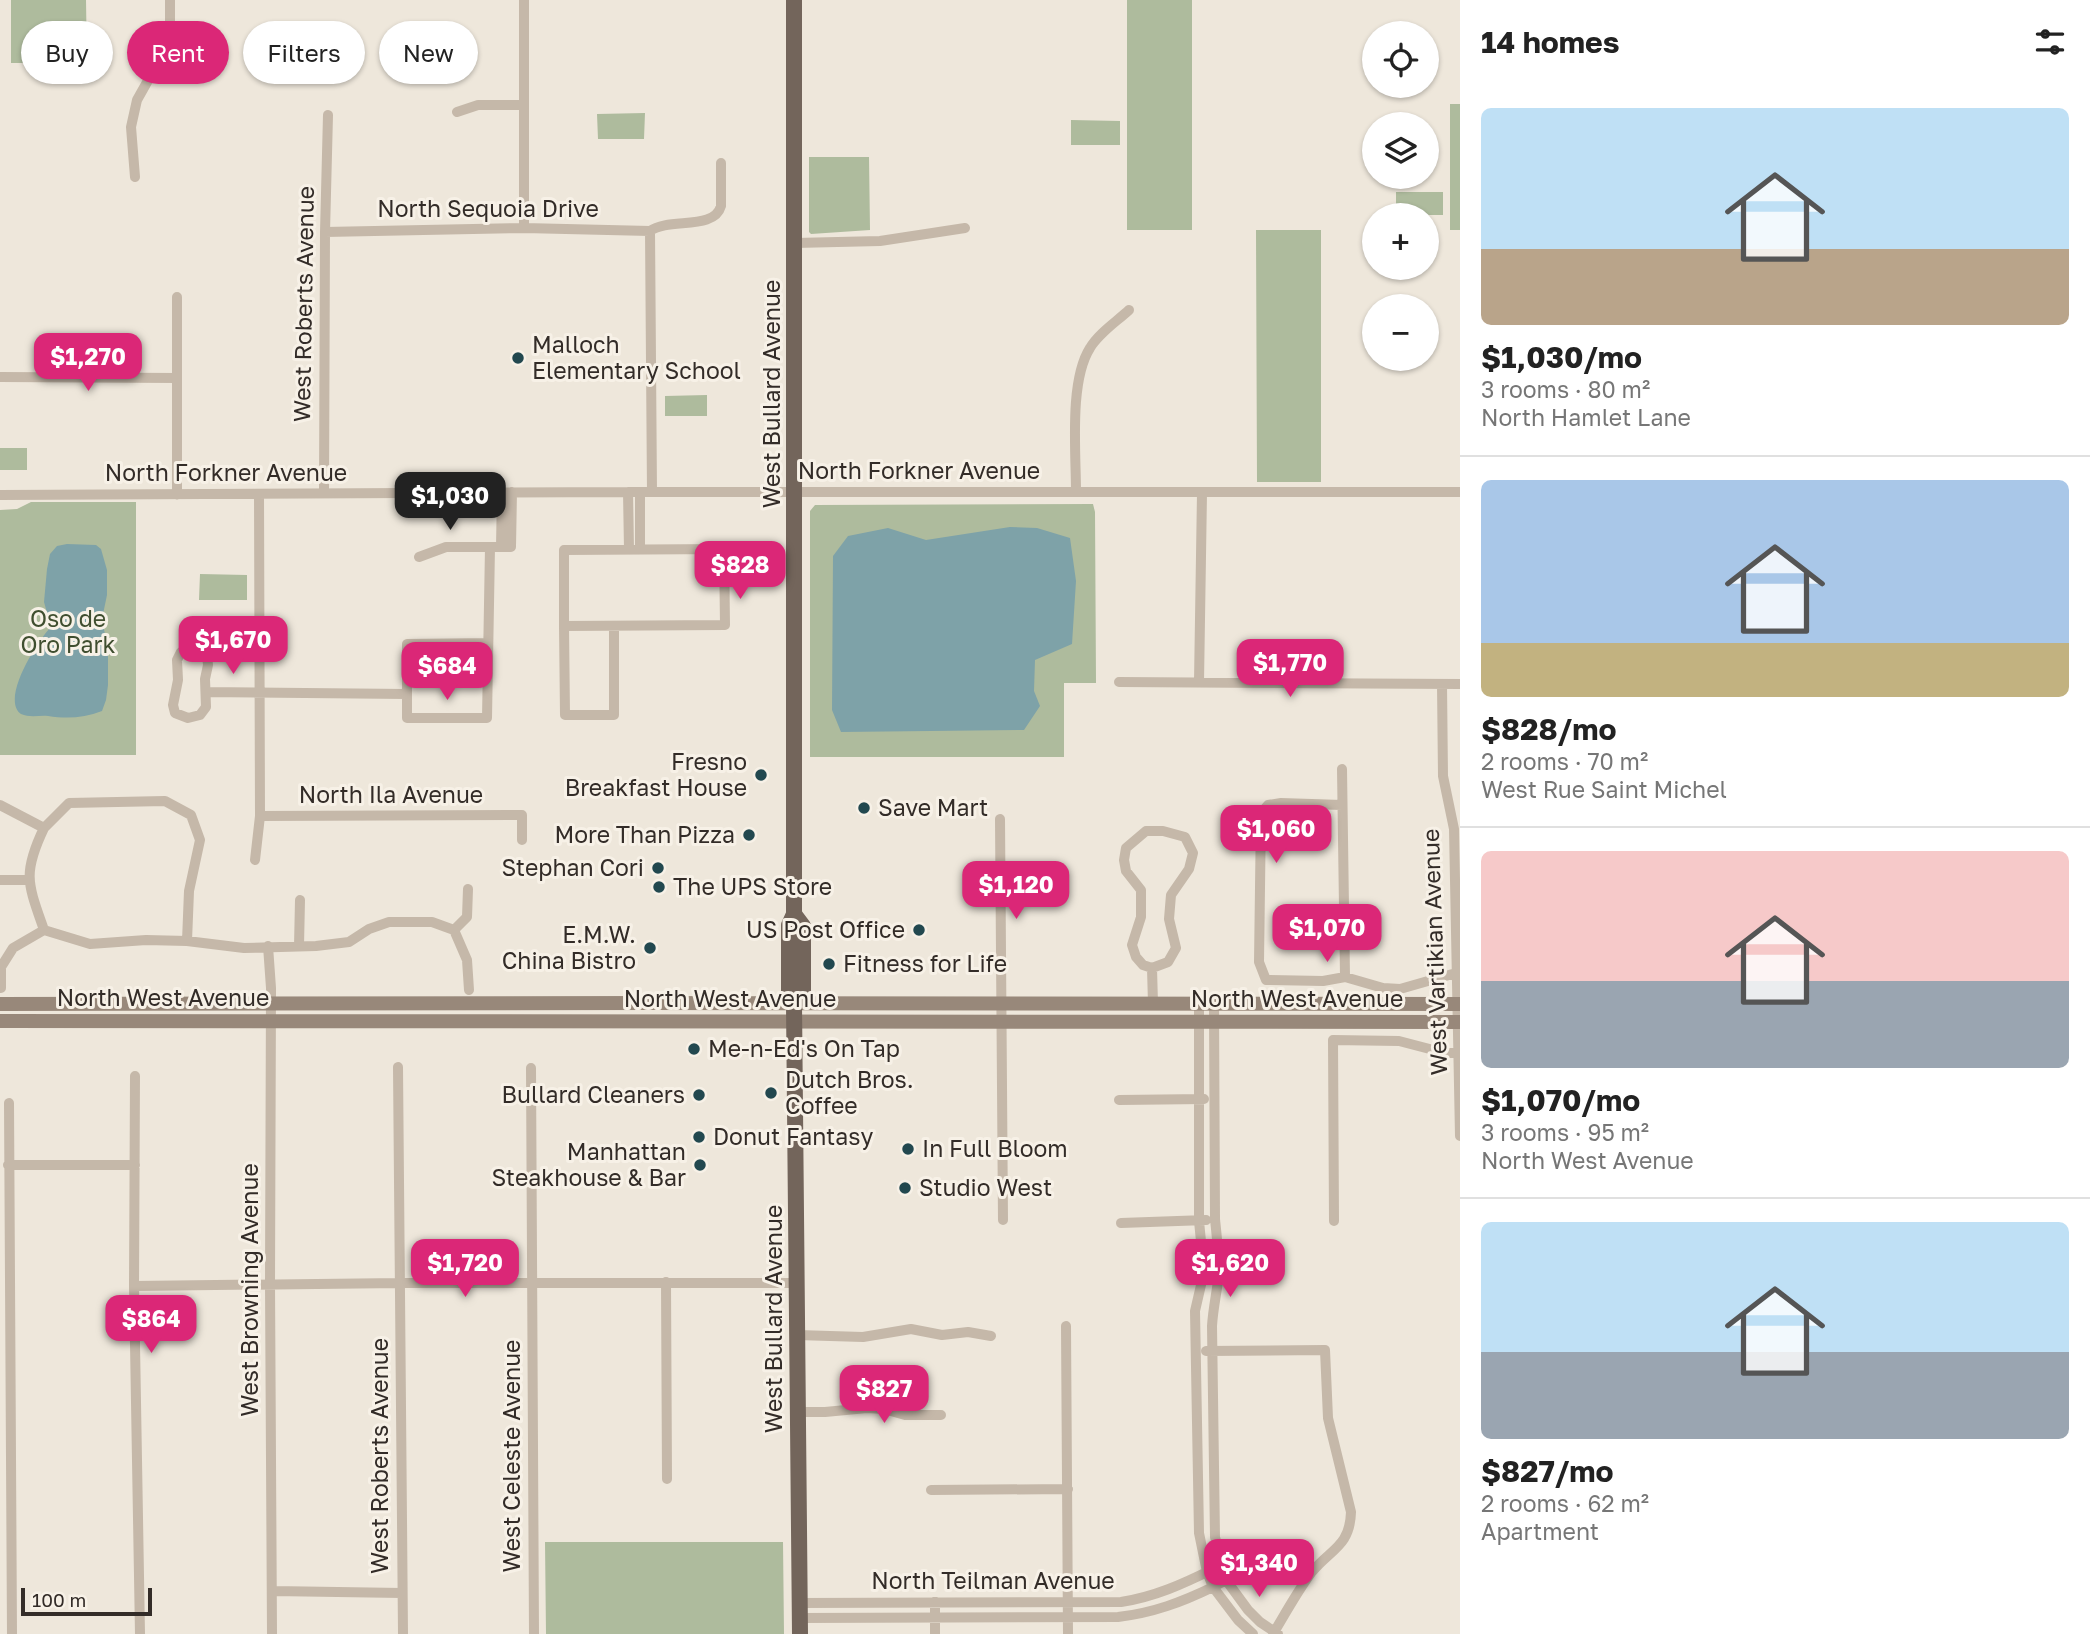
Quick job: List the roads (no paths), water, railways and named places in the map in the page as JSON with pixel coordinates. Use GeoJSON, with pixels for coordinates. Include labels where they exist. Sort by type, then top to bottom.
{"type":"FeatureCollection","features":[{"type":"Feature","properties":{"kind":"main road","name":"West Bullard Avenue"},"geometry":{"type":"LineString","coordinates":[[794,0],[794,914],[803,926],[803,993],[794,1004],[800,1618]]}},
{"type":"Feature","properties":{"kind":"main road"},"geometry":{"type":"LineString","coordinates":[[408,1021],[446,1015],[552,1013],[562,1009],[565,1003]]}},
{"type":"Feature","properties":{"kind":"main road","name":"North West Avenue"},"geometry":{"type":"LineString","coordinates":[[0,1004],[1458,1004]]}},
{"type":"Feature","properties":{"kind":"main road","name":"North West Avenue"},"geometry":{"type":"LineString","coordinates":[[0,1020],[1459,1022]]}},
{"type":"Feature","properties":{"kind":"street"},"geometry":{"type":"LineString","coordinates":[[135,177],[131,127],[137,100],[164,52],[170,26],[170,0]]}},
{"type":"Feature","properties":{"kind":"street"},"geometry":{"type":"LineString","coordinates":[[524,0],[524,228]]}},
{"type":"Feature","properties":{"kind":"street"},"geometry":{"type":"LineString","coordinates":[[457,112],[478,105],[524,104]]}},
{"type":"Feature","properties":{"kind":"street","name":"West Roberts Avenue"},"geometry":{"type":"LineString","coordinates":[[324,493],[328,115]]}},
{"type":"Feature","properties":{"kind":"street","name":"North Sequoia Drive"},"geometry":{"type":"LineString","coordinates":[[325,232],[524,228],[650,231],[658,225],[701,221],[716,216],[722,206],[721,163]]}},
{"type":"Feature","properties":{"kind":"street"},"geometry":{"type":"LineString","coordinates":[[795,243],[880,242],[965,228]]}},
{"type":"Feature","properties":{"kind":"street"},"geometry":{"type":"LineString","coordinates":[[650,231],[652,492]]}},
{"type":"Feature","properties":{"kind":"street"},"geometry":{"type":"LineString","coordinates":[[177,297],[177,495]]}},
{"type":"Feature","properties":{"kind":"street"},"geometry":{"type":"LineString","coordinates":[[1076,492],[1076,398],[1081,363],[1091,345],[1129,310]]}},
{"type":"Feature","properties":{"kind":"street"},"geometry":{"type":"LineString","coordinates":[[0,377],[177,378]]}},
{"type":"Feature","properties":{"kind":"street"},"geometry":{"type":"LineString","coordinates":[[488,643],[407,644],[407,718],[487,718],[488,643],[507,492]]}},
{"type":"Feature","properties":{"kind":"street"},"geometry":{"type":"LineString","coordinates":[[634,492],[635,549]]}},
{"type":"Feature","properties":{"kind":"street","name":"North Forkner Avenue"},"geometry":{"type":"LineString","coordinates":[[0,495],[1460,492]]}},
{"type":"Feature","properties":{"kind":"street"},"geometry":{"type":"LineString","coordinates":[[1199,682],[1202,493]]}},
{"type":"Feature","properties":{"kind":"street"},"geometry":{"type":"LineString","coordinates":[[255,860],[260,816],[259,494]]}},
{"type":"Feature","properties":{"kind":"street"},"geometry":{"type":"LineString","coordinates":[[419,557],[446,547],[500,547]]}},
{"type":"Feature","properties":{"kind":"street"},"geometry":{"type":"LineString","coordinates":[[564,626],[725,625],[724,550],[564,550],[564,626],[565,715],[614,715],[614,626]]}},
{"type":"Feature","properties":{"kind":"street"},"geometry":{"type":"LineString","coordinates":[[199,648],[207,656],[206,692],[206,707],[200,715],[188,719],[175,713],[173,705],[178,681],[177,660],[184,649],[199,648]]}},
{"type":"Feature","properties":{"kind":"street"},"geometry":{"type":"LineString","coordinates":[[1119,682],[1460,684]]}},
{"type":"Feature","properties":{"kind":"street","name":"West Vartikian Avenue"},"geometry":{"type":"LineString","coordinates":[[1442,684],[1443,776],[1454,829],[1460,1136]]}},
{"type":"Feature","properties":{"kind":"street"},"geometry":{"type":"LineString","coordinates":[[206,692],[407,694]]}},
{"type":"Feature","properties":{"kind":"street","name":"North West Avenue"},"geometry":{"type":"LineString","coordinates":[[1342,769],[1345,977]]}},
{"type":"Feature","properties":{"kind":"street"},"geometry":{"type":"LineString","coordinates":[[44,930],[28,880],[32,852],[44,828],[69,803],[165,801],[191,815],[200,840],[189,891],[187,941]]}},
{"type":"Feature","properties":{"kind":"street","name":"North West Avenue"},"geometry":{"type":"LineString","coordinates":[[1342,804],[1281,803],[1268,805],[1261,813],[1259,962],[1266,980],[1323,981],[1345,977],[1383,988],[1400,989],[1458,974]]}},
{"type":"Feature","properties":{"kind":"street"},"geometry":{"type":"LineString","coordinates":[[0,805],[44,828]]}},
{"type":"Feature","properties":{"kind":"street","name":"North Ila Avenue"},"geometry":{"type":"LineString","coordinates":[[260,816],[522,815],[522,840]]}},
{"type":"Feature","properties":{"kind":"street"},"geometry":{"type":"LineString","coordinates":[[1000,819],[1003,1220]]}},
{"type":"Feature","properties":{"kind":"street"},"geometry":{"type":"LineString","coordinates":[[1146,831],[1163,831],[1185,837],[1193,853],[1189,869],[1171,895],[1169,919],[1176,948],[1168,962],[1152,968],[1143,965],[1136,957],[1132,945],[1141,918],[1141,890],[1126,871],[1124,860],[1126,848],[1135,839],[1146,831]]}},
{"type":"Feature","properties":{"kind":"street"},"geometry":{"type":"LineString","coordinates":[[0,880],[28,880]]}},
{"type":"Feature","properties":{"kind":"street"},"geometry":{"type":"LineString","coordinates":[[454,930],[467,917],[468,889]]}},
{"type":"Feature","properties":{"kind":"street"},"geometry":{"type":"LineString","coordinates":[[299,946],[300,900]]}},
{"type":"Feature","properties":{"kind":"street"},"geometry":{"type":"LineString","coordinates":[[1,988],[1,967],[13,948],[44,930],[90,944],[146,940],[187,941],[244,948],[316,946],[349,942],[369,929],[389,922],[432,922],[454,930],[467,960],[469,990]]}},
{"type":"Feature","properties":{"kind":"street","name":"West Browning Avenue"},"geometry":{"type":"LineString","coordinates":[[268,946],[271,1004],[272,1634]]}},
{"type":"Feature","properties":{"kind":"street"},"geometry":{"type":"LineString","coordinates":[[1152,968],[1153,1004]]}},
{"type":"Feature","properties":{"kind":"street"},"geometry":{"type":"LineString","coordinates":[[1197,1351],[1212,1351],[1325,1350],[1328,1418],[1351,1512],[1350,1527],[1344,1539],[1311,1573],[1275,1633],[1248,1610],[1226,1580],[1214,1537],[1212,1351],[1213,1304],[1218,1281],[1219,1254],[1215,1219],[1214,1099],[1206,1004]]}},
{"type":"Feature","properties":{"kind":"street"},"geometry":{"type":"LineString","coordinates":[[1207,1021],[1199,1100],[1199,1221],[1204,1272],[1195,1311],[1199,1533],[1206,1572],[1213,1587],[1231,1612],[1254,1634]]}},
{"type":"Feature","properties":{"kind":"street"},"geometry":{"type":"LineString","coordinates":[[1334,1221],[1333,1040],[1399,1041],[1445,1053],[1460,1053]]}},
{"type":"Feature","properties":{"kind":"street","name":"West Roberts Avenue"},"geometry":{"type":"LineString","coordinates":[[398,1067],[403,1634]]}},
{"type":"Feature","properties":{"kind":"street","name":"West Celeste Avenue"},"geometry":{"type":"LineString","coordinates":[[531,1068],[534,1634]]}},
{"type":"Feature","properties":{"kind":"street"},"geometry":{"type":"LineString","coordinates":[[135,1076],[134,1286],[139,1634]]}},
{"type":"Feature","properties":{"kind":"street"},"geometry":{"type":"LineString","coordinates":[[1119,1100],[1214,1099]]}},
{"type":"Feature","properties":{"kind":"street"},"geometry":{"type":"LineString","coordinates":[[9,1103],[12,1634]]}},
{"type":"Feature","properties":{"kind":"street"},"geometry":{"type":"LineString","coordinates":[[8,1165],[135,1165]]}},
{"type":"Feature","properties":{"kind":"street"},"geometry":{"type":"LineString","coordinates":[[1121,1223],[1215,1219]]}},
{"type":"Feature","properties":{"kind":"street"},"geometry":{"type":"LineString","coordinates":[[666,1282],[667,1479]]}},
{"type":"Feature","properties":{"kind":"street"},"geometry":{"type":"LineString","coordinates":[[134,1286],[797,1283]]}},
{"type":"Feature","properties":{"kind":"street"},"geometry":{"type":"LineString","coordinates":[[1066,1326],[1068,1634]]}},
{"type":"Feature","properties":{"kind":"street"},"geometry":{"type":"LineString","coordinates":[[797,1335],[863,1337],[911,1329],[942,1335],[968,1332],[991,1336]]}},
{"type":"Feature","properties":{"kind":"street"},"geometry":{"type":"LineString","coordinates":[[797,1412],[866,1408],[884,1409],[905,1415],[941,1415]]}},
{"type":"Feature","properties":{"kind":"street"},"geometry":{"type":"LineString","coordinates":[[931,1490],[1068,1489]]}},
{"type":"Feature","properties":{"kind":"street","name":"North Teilman Avenue"},"geometry":{"type":"LineString","coordinates":[[800,1618],[934,1602],[1068,1603],[1134,1600],[1173,1588],[1222,1564]]}},
{"type":"Feature","properties":{"kind":"street","name":"North Teilman Avenue"},"geometry":{"type":"LineString","coordinates":[[800,1618],[1102,1618],[1136,1615],[1178,1603],[1226,1580]]}},
{"type":"Feature","properties":{"kind":"street"},"geometry":{"type":"LineString","coordinates":[[273,1591],[402,1593]]}},
{"type":"Feature","properties":{"kind":"street"},"geometry":{"type":"LineString","coordinates":[[934,1602],[935,1634]]}},
{"type":"Feature","properties":{"kind":"water"},"geometry":{"type":"Polygon","coordinates":[[[1010,527],[1037,528],[1070,538],[1076,581],[1072,644],[1035,660],[1034,691],[1040,706],[1024,730],[841,732],[832,710],[833,556],[848,536],[888,528],[926,540],[1010,527]]]}},
{"type":"Feature","properties":{"kind":"water"},"geometry":{"type":"Polygon","coordinates":[[[96,545],[101,549],[107,570],[107,595],[102,619],[108,650],[106,700],[102,711],[82,716],[24,715],[16,706],[18,683],[30,656],[51,627],[44,602],[50,554],[57,546],[96,545]]]}},
{"type":"Feature","properties":{"kind":"place","name":"Malloch Elementary School"},"geometry":{"type":"Point","coordinates":[518,358]}},
{"type":"Feature","properties":{"kind":"place","name":"Fresno Breakfast House"},"geometry":{"type":"Point","coordinates":[761,775]}},
{"type":"Feature","properties":{"kind":"place","name":"Save Mart"},"geometry":{"type":"Point","coordinates":[864,808]}},
{"type":"Feature","properties":{"kind":"place","name":"More Than Pizza"},"geometry":{"type":"Point","coordinates":[749,835]}},
{"type":"Feature","properties":{"kind":"place","name":"Stephan Cori"},"geometry":{"type":"Point","coordinates":[658,868]}},
{"type":"Feature","properties":{"kind":"place","name":"The UPS Store"},"geometry":{"type":"Point","coordinates":[659,887]}},
{"type":"Feature","properties":{"kind":"place","name":"US Post Office"},"geometry":{"type":"Point","coordinates":[919,930]}},
{"type":"Feature","properties":{"kind":"place","name":"E.M.W. China Bistro"},"geometry":{"type":"Point","coordinates":[650,948]}},
{"type":"Feature","properties":{"kind":"place","name":"Fitness for Life"},"geometry":{"type":"Point","coordinates":[829,964]}},
{"type":"Feature","properties":{"kind":"place","name":"Me-n-Ed's On Tap"},"geometry":{"type":"Point","coordinates":[694,1049]}},
{"type":"Feature","properties":{"kind":"place","name":"Dutch Bros. Coffee"},"geometry":{"type":"Point","coordinates":[771,1093]}},
{"type":"Feature","properties":{"kind":"place","name":"Bullard Cleaners"},"geometry":{"type":"Point","coordinates":[699,1095]}},
{"type":"Feature","properties":{"kind":"place","name":"Donut Fantasy"},"geometry":{"type":"Point","coordinates":[699,1137]}},
{"type":"Feature","properties":{"kind":"place","name":"In Full Bloom"},"geometry":{"type":"Point","coordinates":[908,1149]}},
{"type":"Feature","properties":{"kind":"place","name":"Manhattan Steakhouse & Bar"},"geometry":{"type":"Point","coordinates":[700,1165]}},
{"type":"Feature","properties":{"kind":"place","name":"Studio West"},"geometry":{"type":"Point","coordinates":[905,1188]}},
{"type":"Feature","properties":{"kind":"park label","name":"Oso de Oro Park"},"geometry":{"type":"Point","coordinates":[68,632]}}]}
